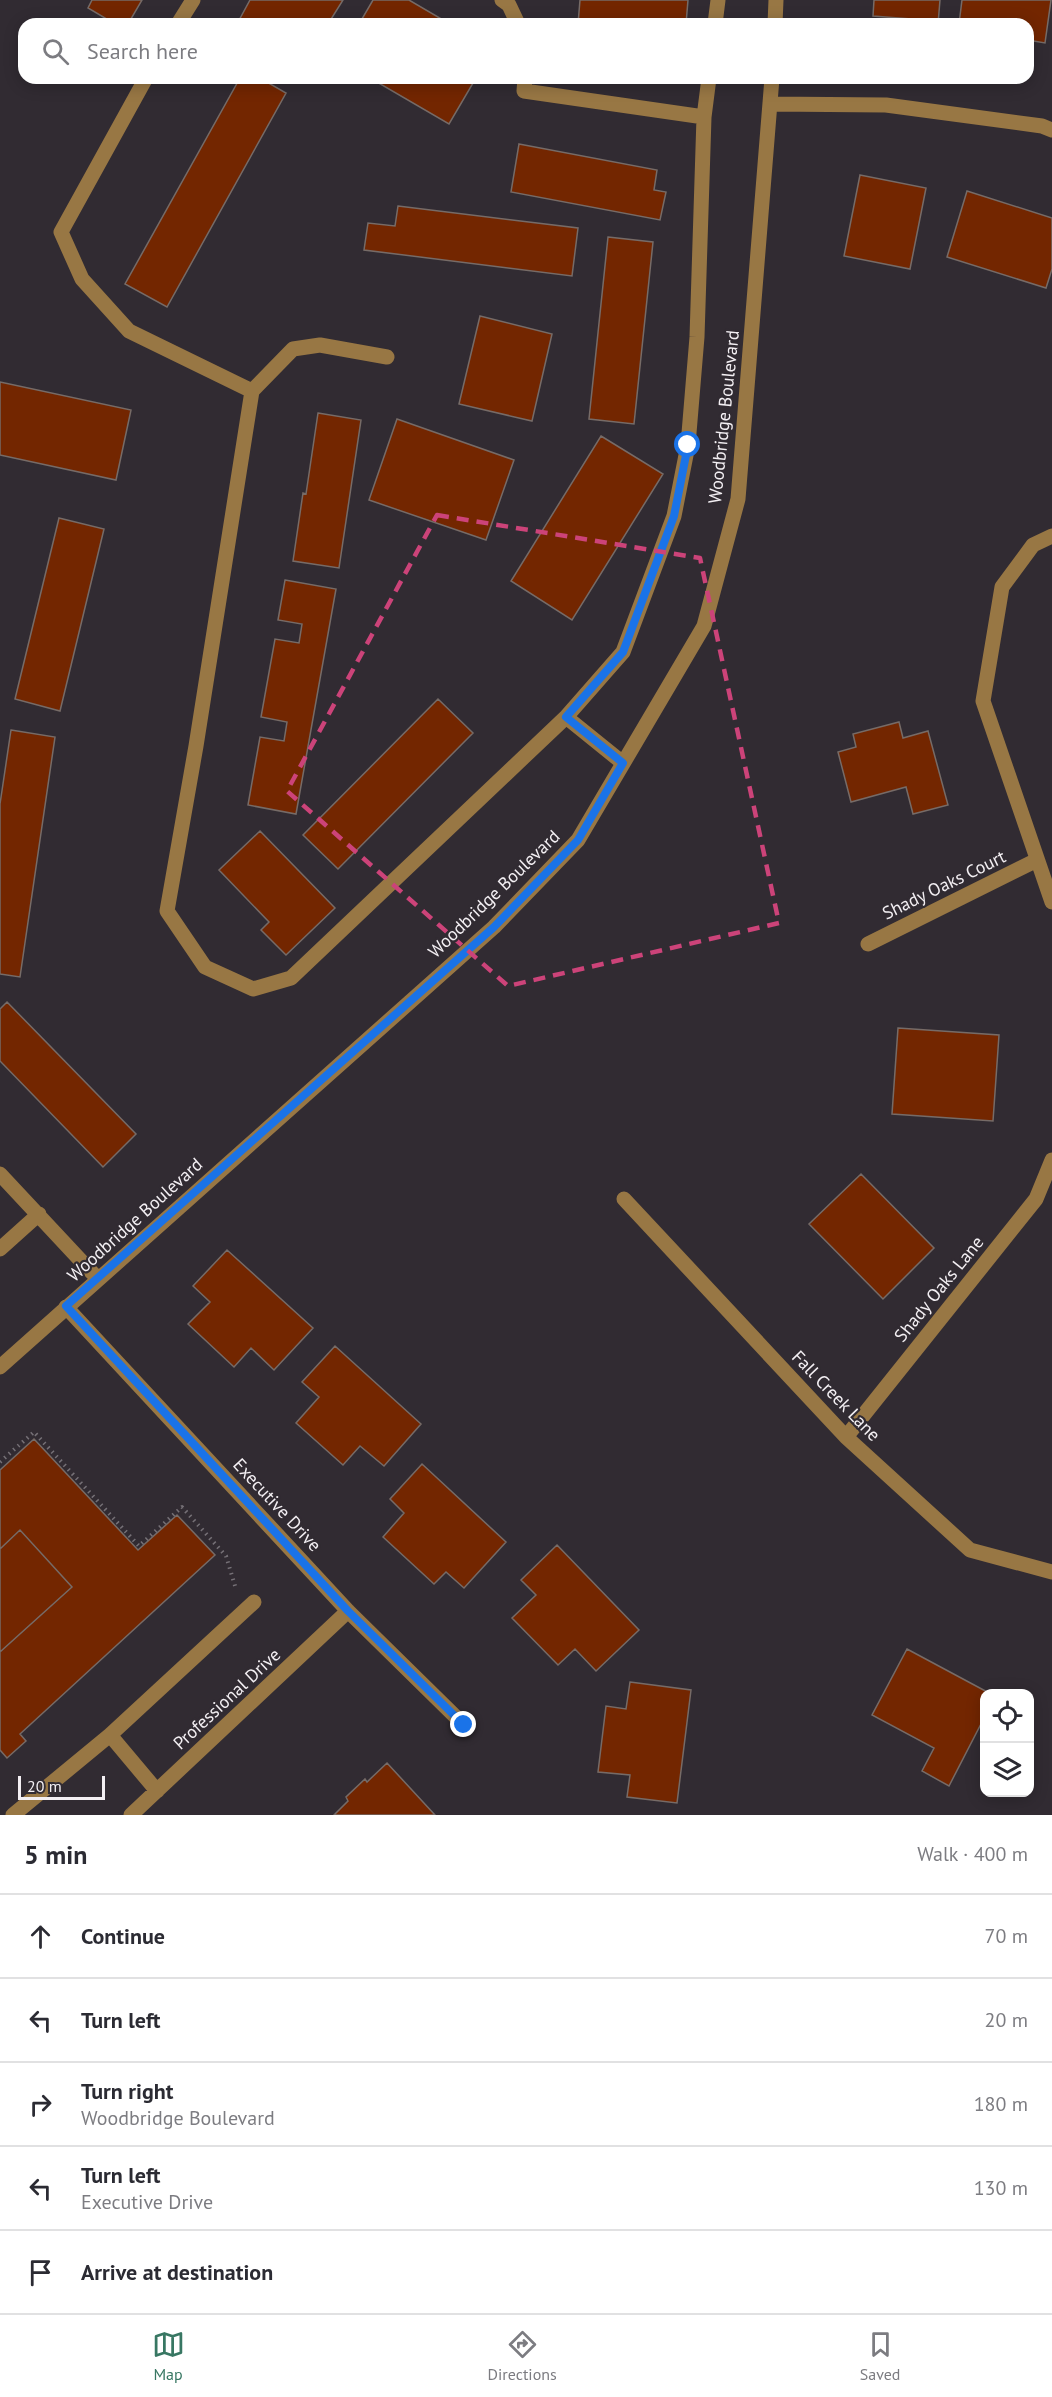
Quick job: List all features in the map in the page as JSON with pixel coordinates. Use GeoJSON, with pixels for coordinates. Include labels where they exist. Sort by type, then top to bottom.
{"type":"FeatureCollection","features":[{"type":"Feature","properties":{"kind":"street"},"geometry":{"type":"LineString","coordinates":[[182,18],[193,0]]}},
{"type":"Feature","properties":{"kind":"street"},"geometry":{"type":"LineString","coordinates":[[502,0],[509,5],[515,18]]}},
{"type":"Feature","properties":{"kind":"street"},"geometry":{"type":"LineString","coordinates":[[716,18],[718,0]]}},
{"type":"Feature","properties":{"kind":"street"},"geometry":{"type":"LineString","coordinates":[[775,18],[776,0]]}},
{"type":"Feature","properties":{"kind":"street"},"geometry":{"type":"LineString","coordinates":[[143,84],[61,232],[82,279],[129,331],[252,391]]}},
{"type":"Feature","properties":{"kind":"street"},"geometry":{"type":"LineString","coordinates":[[525,84],[524,92],[704,117]]}},
{"type":"Feature","properties":{"kind":"street"},"geometry":{"type":"LineString","coordinates":[[387,357],[320,345],[293,349],[252,391],[196,746],[167,911],[205,967],[253,989],[291,978],[566,717],[623,652],[674,516],[688,445],[697,337],[704,117],[708,84]]}},
{"type":"Feature","properties":{"kind":"street","name":"Woodbridge Boulevard"},"geometry":{"type":"LineString","coordinates":[[0,1367],[494,927],[578,840],[704,626],[738,499],[772,84]]}},
{"type":"Feature","properties":{"kind":"street"},"geometry":{"type":"LineString","coordinates":[[771,104],[886,105],[1042,126],[1052,130]]}},
{"type":"Feature","properties":{"kind":"street"},"geometry":{"type":"LineString","coordinates":[[1052,536],[1033,545],[1002,587],[983,701],[1052,902]]}},
{"type":"Feature","properties":{"kind":"street"},"geometry":{"type":"LineString","coordinates":[[566,717],[623,763]]}},
{"type":"Feature","properties":{"kind":"street","name":"Shady Oaks Court"},"geometry":{"type":"LineString","coordinates":[[868,944],[1037,860]]}},
{"type":"Feature","properties":{"kind":"street","name":"Shady Oaks Lane"},"geometry":{"type":"LineString","coordinates":[[846,1437],[1036,1199],[1052,1160]]}},
{"type":"Feature","properties":{"kind":"street"},"geometry":{"type":"LineString","coordinates":[[0,1174],[98,1278]]}},
{"type":"Feature","properties":{"kind":"street","name":"Fall Creek Lane"},"geometry":{"type":"LineString","coordinates":[[624,1199],[846,1437],[970,1550],[1052,1572]]}},
{"type":"Feature","properties":{"kind":"street"},"geometry":{"type":"LineString","coordinates":[[0,1249],[39,1214]]}},
{"type":"Feature","properties":{"kind":"street","name":"Executive Drive"},"geometry":{"type":"LineString","coordinates":[[66,1306],[348,1611],[464,1725]]}},
{"type":"Feature","properties":{"kind":"street"},"geometry":{"type":"LineString","coordinates":[[13,1815],[111,1735],[254,1602]]}},
{"type":"Feature","properties":{"kind":"street","name":"Professional Drive"},"geometry":{"type":"LineString","coordinates":[[131,1815],[348,1611]]}},
{"type":"Feature","properties":{"kind":"street"},"geometry":{"type":"LineString","coordinates":[[111,1735],[157,1791]]}},
{"type":"Feature","properties":{"kind":"path"},"geometry":{"type":"LineString","coordinates":[[0,1462],[34,1432],[139,1546],[182,1507],[226,1556],[235,1588],[254,1602]]}},
{"type":"Feature","properties":{"kind":"highlighted area"},"geometry":{"type":"Polygon","coordinates":[[[437,515],[700,558],[779,923],[508,986],[287,791],[437,515]]]}},
{"type":"Feature","properties":{"kind":"building"},"geometry":{"type":"Polygon","coordinates":[[[92,0],[142,0],[132,18],[105,18],[88,8],[92,0]]]}},
{"type":"Feature","properties":{"kind":"building"},"geometry":{"type":"Polygon","coordinates":[[[250,0],[343,0],[332,18],[240,18],[250,0]]]}},
{"type":"Feature","properties":{"kind":"building"},"geometry":{"type":"Polygon","coordinates":[[[373,0],[409,0],[440,18],[362,18],[373,0]]]}},
{"type":"Feature","properties":{"kind":"building"},"geometry":{"type":"Polygon","coordinates":[[[580,0],[688,0],[686,18],[578,18],[580,0]]]}},
{"type":"Feature","properties":{"kind":"building"},"geometry":{"type":"Polygon","coordinates":[[[874,0],[940,0],[938,18],[873,16],[874,0]]]}},
{"type":"Feature","properties":{"kind":"building"},"geometry":{"type":"Polygon","coordinates":[[[962,0],[1051,0],[1045,43],[1034,41],[1034,18],[960,18],[962,0]]]}},
{"type":"Feature","properties":{"kind":"building"},"geometry":{"type":"Polygon","coordinates":[[[237,84],[270,84],[286,93],[167,307],[125,284],[237,84]]]}},
{"type":"Feature","properties":{"kind":"building"},"geometry":{"type":"Polygon","coordinates":[[[380,84],[472,84],[449,124],[380,84]]]}},
{"type":"Feature","properties":{"kind":"building"},"geometry":{"type":"Polygon","coordinates":[[[519,144],[657,170],[654,190],[666,192],[660,220],[511,192],[519,144]]]}},
{"type":"Feature","properties":{"kind":"building"},"geometry":{"type":"Polygon","coordinates":[[[860,175],[926,188],[910,269],[844,256],[860,175]]]}},
{"type":"Feature","properties":{"kind":"building"},"geometry":{"type":"Polygon","coordinates":[[[967,191],[1052,218],[1052,269],[1046,288],[947,257],[967,191]]]}},
{"type":"Feature","properties":{"kind":"building"},"geometry":{"type":"Polygon","coordinates":[[[398,206],[578,228],[572,276],[364,250],[368,223],[395,226],[398,206]]]}},
{"type":"Feature","properties":{"kind":"building"},"geometry":{"type":"Polygon","coordinates":[[[608,237],[653,242],[634,424],[589,419],[608,237]]]}},
{"type":"Feature","properties":{"kind":"building"},"geometry":{"type":"Polygon","coordinates":[[[480,316],[552,334],[532,421],[459,404],[480,316]]]}},
{"type":"Feature","properties":{"kind":"building"},"geometry":{"type":"Polygon","coordinates":[[[0,382],[131,410],[116,480],[0,455],[0,382]]]}},
{"type":"Feature","properties":{"kind":"building"},"geometry":{"type":"Polygon","coordinates":[[[318,413],[361,420],[339,568],[293,561],[318,413]]]}},
{"type":"Feature","properties":{"kind":"building"},"geometry":{"type":"Polygon","coordinates":[[[397,419],[514,460],[486,540],[369,500],[397,419]]]}},
{"type":"Feature","properties":{"kind":"building"},"geometry":{"type":"Polygon","coordinates":[[[601,436],[663,474],[572,620],[511,581],[601,436]]]}},
{"type":"Feature","properties":{"kind":"building"},"geometry":{"type":"Polygon","coordinates":[[[59,518],[104,529],[60,711],[15,699],[59,518]]]}},
{"type":"Feature","properties":{"kind":"building"},"geometry":{"type":"Polygon","coordinates":[[[285,580],[336,589],[296,814],[248,805],[260,737],[284,741],[287,722],[261,717],[275,639],[299,643],[302,624],[278,620],[285,580]]]}},
{"type":"Feature","properties":{"kind":"building"},"geometry":{"type":"Polygon","coordinates":[[[438,699],[473,733],[338,869],[303,835],[438,699]]]}},
{"type":"Feature","properties":{"kind":"building"},"geometry":{"type":"Polygon","coordinates":[[[899,722],[903,738],[928,731],[948,805],[913,814],[906,787],[851,802],[838,752],[856,747],[853,734],[899,722]]]}},
{"type":"Feature","properties":{"kind":"building"},"geometry":{"type":"Polygon","coordinates":[[[11,730],[55,737],[20,977],[0,974],[0,804],[11,730]]]}},
{"type":"Feature","properties":{"kind":"building"},"geometry":{"type":"Polygon","coordinates":[[[260,831],[335,908],[286,955],[261,930],[269,922],[219,870],[260,831]]]}},
{"type":"Feature","properties":{"kind":"building"},"geometry":{"type":"Polygon","coordinates":[[[7,1002],[136,1134],[103,1167],[0,1061],[0,1009],[7,1002]]]}},
{"type":"Feature","properties":{"kind":"building"},"geometry":{"type":"Polygon","coordinates":[[[898,1028],[999,1035],[993,1121],[892,1114],[898,1028]]]}},
{"type":"Feature","properties":{"kind":"building"},"geometry":{"type":"Polygon","coordinates":[[[861,1174],[934,1248],[883,1299],[809,1224],[861,1174]]]}},
{"type":"Feature","properties":{"kind":"building"},"geometry":{"type":"Polygon","coordinates":[[[227,1250],[313,1328],[274,1370],[251,1348],[234,1367],[188,1324],[210,1302],[193,1286],[227,1250]]]}},
{"type":"Feature","properties":{"kind":"building"},"geometry":{"type":"Polygon","coordinates":[[[335,1346],[421,1424],[384,1466],[360,1446],[343,1465],[296,1423],[319,1397],[302,1382],[335,1346]]]}},
{"type":"Feature","properties":{"kind":"building"},"geometry":{"type":"Polygon","coordinates":[[[34,1439],[138,1550],[177,1515],[215,1555],[20,1734],[26,1741],[7,1758],[0,1750],[0,1652],[72,1587],[20,1530],[0,1549],[0,1470],[34,1439]]]}},
{"type":"Feature","properties":{"kind":"building"},"geometry":{"type":"Polygon","coordinates":[[[34,1439],[138,1550],[177,1515],[215,1555],[20,1734],[26,1741],[7,1758],[0,1750],[0,1470],[34,1439]]]}},
{"type":"Feature","properties":{"kind":"building"},"geometry":{"type":"Polygon","coordinates":[[[422,1464],[506,1542],[464,1588],[446,1572],[434,1584],[383,1537],[404,1513],[390,1499],[422,1464]]]}},
{"type":"Feature","properties":{"kind":"building"},"geometry":{"type":"Polygon","coordinates":[[[557,1545],[639,1630],[596,1671],[575,1649],[558,1665],[512,1618],[536,1595],[521,1580],[557,1545]]]}},
{"type":"Feature","properties":{"kind":"building"},"geometry":{"type":"Polygon","coordinates":[[[907,1649],[982,1689],[980,1726],[949,1786],[922,1771],[934,1748],[872,1715],[907,1649]]]}},
{"type":"Feature","properties":{"kind":"building"},"geometry":{"type":"Polygon","coordinates":[[[630,1682],[691,1690],[677,1803],[627,1797],[630,1775],[598,1772],[606,1706],[626,1709],[630,1682]]]}},
{"type":"Feature","properties":{"kind":"building"},"geometry":{"type":"Polygon","coordinates":[[[387,1763],[435,1815],[334,1815],[348,1801],[346,1797],[365,1779],[367,1782],[387,1763]]]}},
{"type":"Feature","properties":{"kind":"route"},"geometry":{"type":"LineString","coordinates":[[464,1725],[348,1611],[66,1306],[494,927],[578,840],[623,763],[566,717],[623,652],[674,516],[688,445]]}}]}
